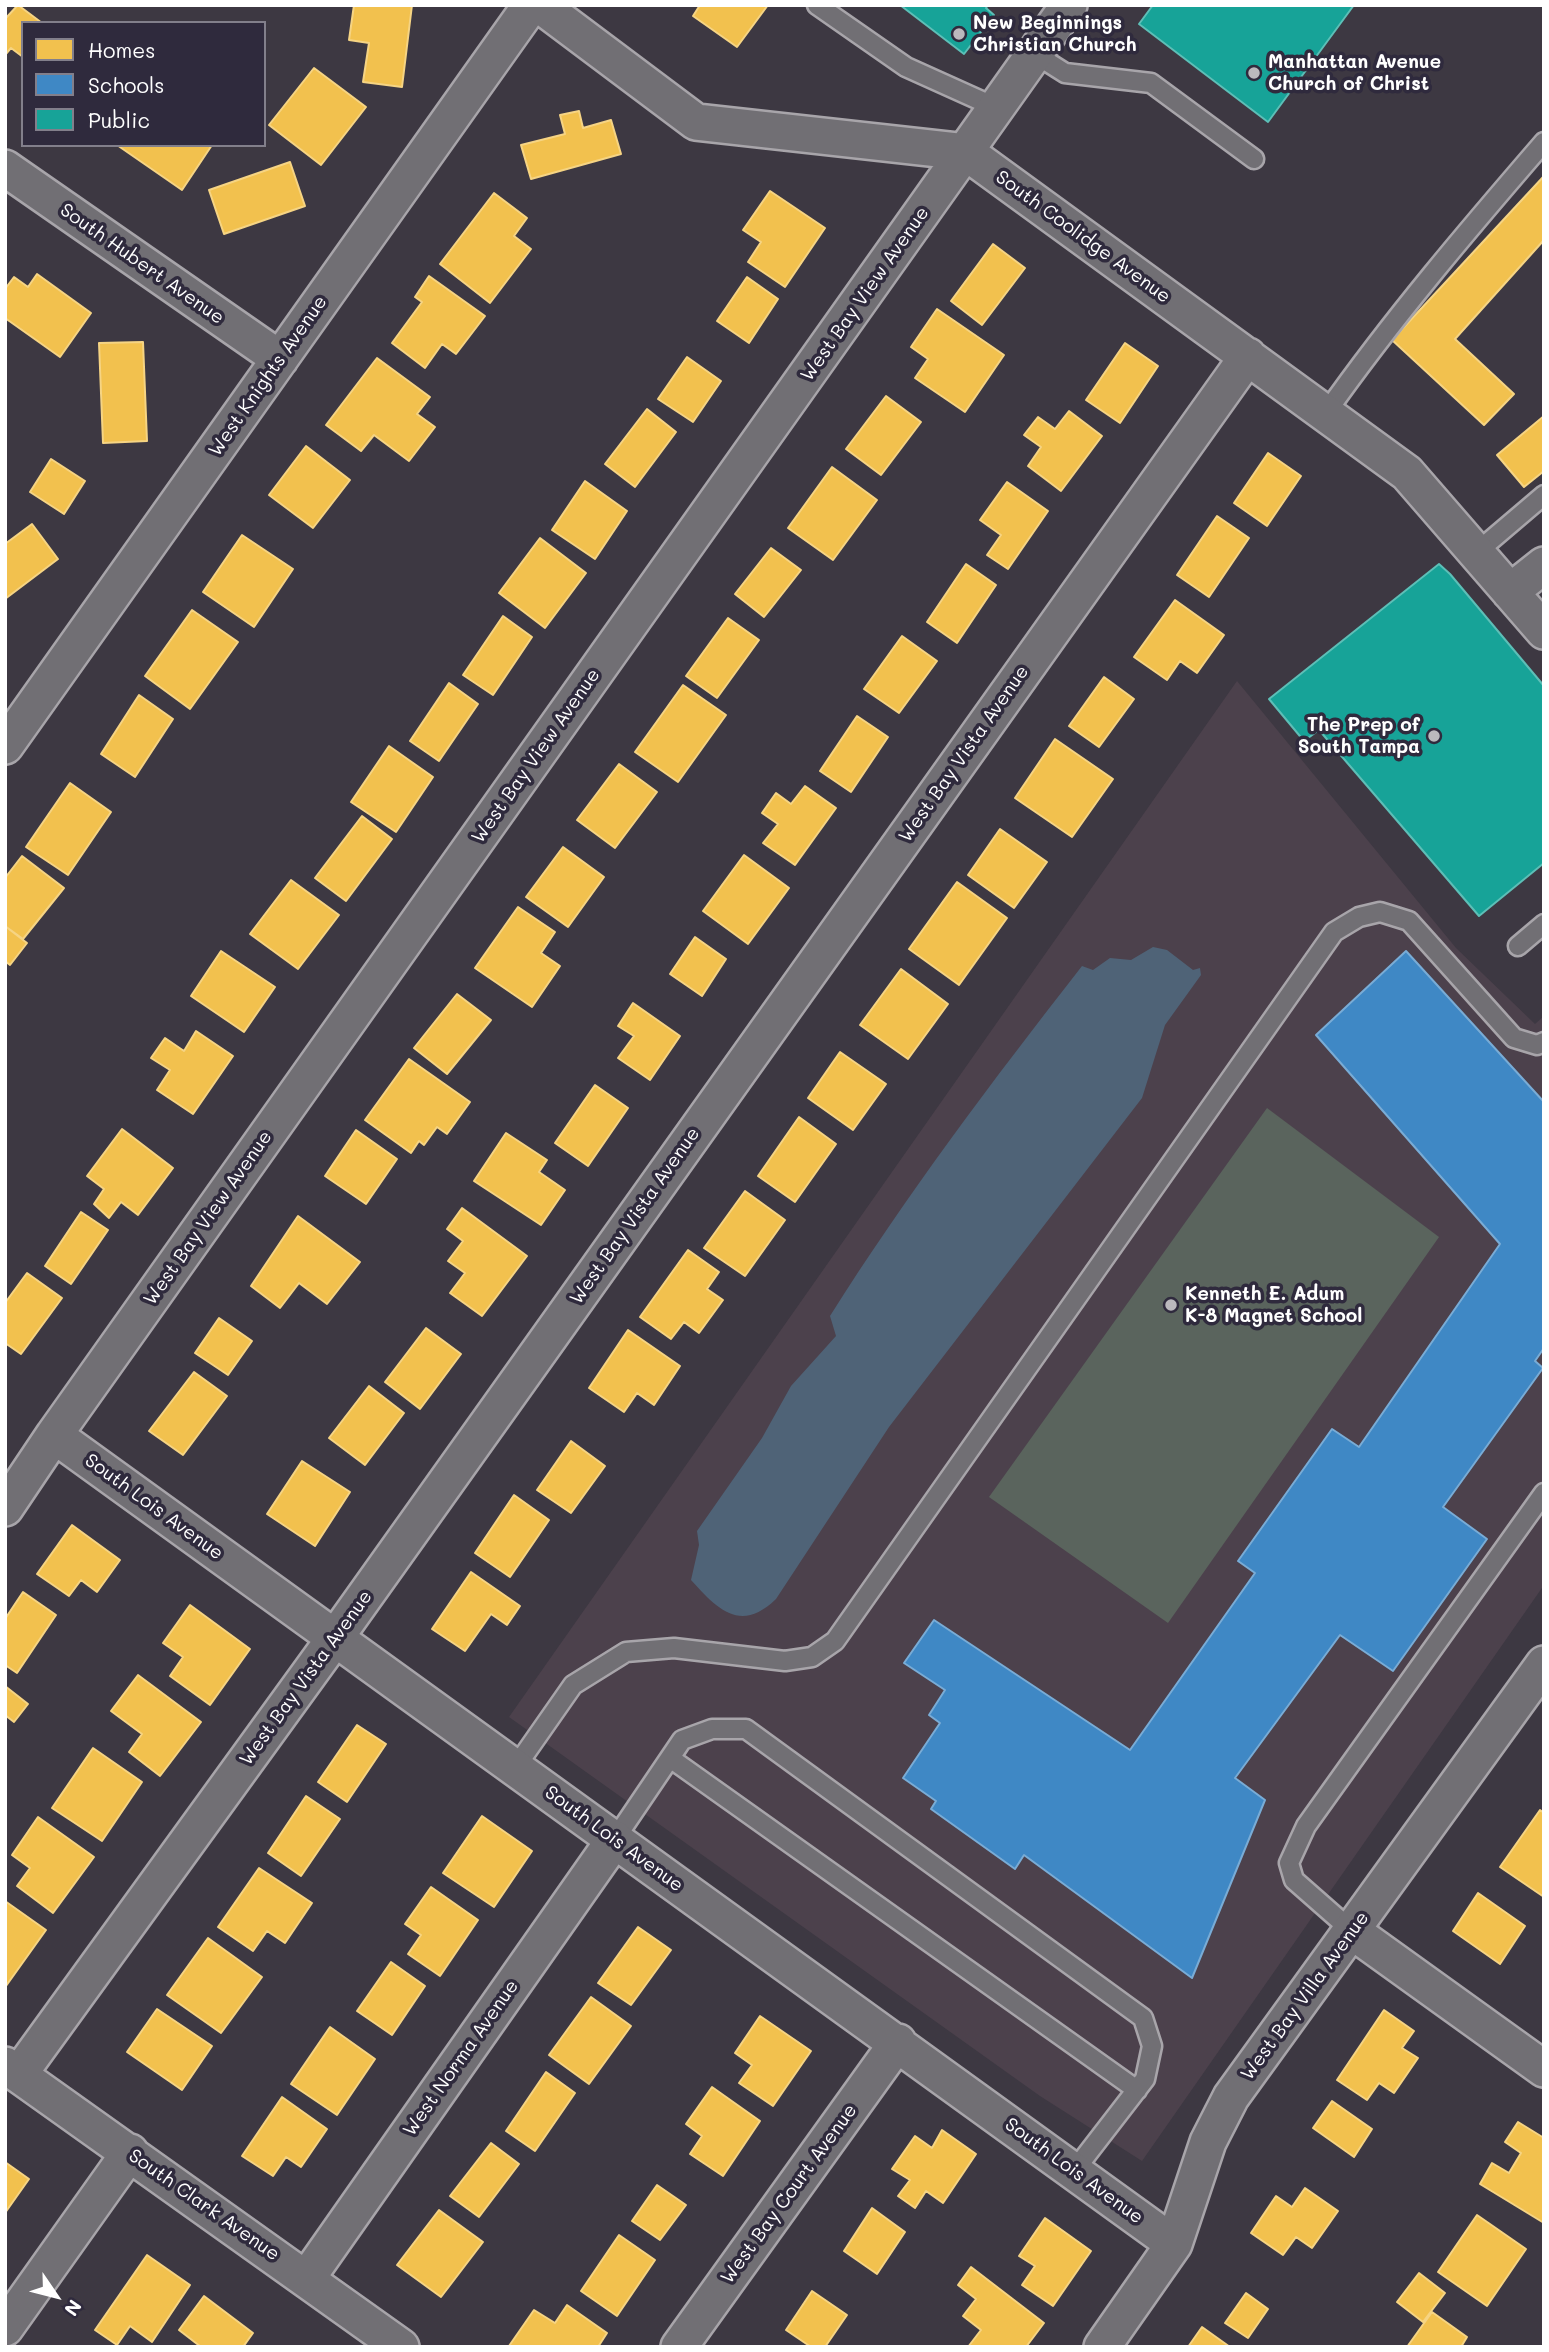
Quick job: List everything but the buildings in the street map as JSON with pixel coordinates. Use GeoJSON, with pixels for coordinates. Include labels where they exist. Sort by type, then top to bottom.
{"type":"FeatureCollection","features":[{"type":"Feature","properties":{"kind":"street","name":"West Knights Avenue"},"geometry":{"type":"LineString","coordinates":[[5,746],[15,710],[279,359],[531,5]]}},
{"type":"Feature","properties":{"kind":"street","name":"South Coolidge Avenue"},"geometry":{"type":"LineString","coordinates":[[540,5],[696,122],[966,152],[1407,473],[1544,631]]}},
{"type":"Feature","properties":{"kind":"street","name":"West Bay View Avenue"},"geometry":{"type":"LineString","coordinates":[[5,1508],[54,1435],[1069,5]]}},
{"type":"Feature","properties":{"kind":"street","name":"South Hubert Avenue"},"geometry":{"type":"LineString","coordinates":[[5,169],[279,359]]}},
{"type":"Feature","properties":{"kind":"street","name":"West Bay Vista Avenue"},"geometry":{"type":"LineString","coordinates":[[12,2070],[335,1637],[1248,356]]}},
{"type":"Feature","properties":{"kind":"street"},"geometry":{"type":"LineString","coordinates":[[1510,592],[1544,565]]}},
{"type":"Feature","properties":{"kind":"street","name":"South Lois Avenue"},"geometry":{"type":"LineString","coordinates":[[54,1435],[898,2042],[1174,2244]]}},
{"type":"Feature","properties":{"kind":"street","name":"West Bay Villa Avenue"},"geometry":{"type":"LineString","coordinates":[[1102,2347],[1174,2244],[1208,2141],[1231,2097],[1544,1664]]}},
{"type":"Feature","properties":{"kind":"street","name":"West Norma Avenue"},"geometry":{"type":"LineString","coordinates":[[307,2278],[615,1839]]}},
{"type":"Feature","properties":{"kind":"street"},"geometry":{"type":"LineString","coordinates":[[1352,1931],[1544,2069]]}},
{"type":"Feature","properties":{"kind":"street","name":"West Bay Court Avenue"},"geometry":{"type":"LineString","coordinates":[[679,2347],[898,2042]]}},
{"type":"Feature","properties":{"kind":"street","name":"South Clark Avenue"},"geometry":{"type":"LineString","coordinates":[[12,2070],[131,2152],[401,2347]]}},
{"type":"Feature","properties":{"kind":"street"},"geometry":{"type":"LineString","coordinates":[[5,2328],[131,2152]]}},
{"type":"Feature","properties":{"kind":"lane"},"geometry":{"type":"LineString","coordinates":[[817,5],[906,67],[997,107]]}},
{"type":"Feature","properties":{"kind":"lane"},"geometry":{"type":"LineString","coordinates":[[1035,54],[1065,73],[1151,83],[1254,159]]}},
{"type":"Feature","properties":{"kind":"lane"},"geometry":{"type":"LineString","coordinates":[[1326,413],[1364,360],[1466,231],[1544,142]]}},
{"type":"Feature","properties":{"kind":"lane"},"geometry":{"type":"LineString","coordinates":[[1477,552],[1544,495]]}},
{"type":"Feature","properties":{"kind":"lane"},"geometry":{"type":"LineString","coordinates":[[515,1768],[573,1685],[626,1652],[674,1648],[785,1661],[811,1657],[835,1641],[1334,932],[1359,917],[1380,912],[1409,921],[1514,1038],[1537,1045],[1544,1042]]}},
{"type":"Feature","properties":{"kind":"lane"},"geometry":{"type":"LineString","coordinates":[[1518,946],[1544,925]]}},
{"type":"Feature","properties":{"kind":"lane"},"geometry":{"type":"LineString","coordinates":[[1352,1931],[1294,1880],[1289,1863],[1306,1826],[1544,1493]]}},
{"type":"Feature","properties":{"kind":"lane"},"geometry":{"type":"LineString","coordinates":[[615,1839],[682,1740],[712,1729],[746,1729],[1143,2018],[1152,2046],[1145,2079],[1074,2171]]}},
{"type":"Feature","properties":{"kind":"lane"},"geometry":{"type":"LineString","coordinates":[[670,1758],[1137,2090]]}},
{"type":"Feature","properties":{"kind":"shaded area","name":"Kenneth E. Adum K-8 Magnet School"},"geometry":{"type":"Polygon","coordinates":[[[1237,681],[1456,948],[1535,1024],[1544,1016],[1544,1585],[1142,2161],[1040,2096],[509,1717],[1237,681]]]}},
{"type":"Feature","properties":{"kind":"shaded area"},"geometry":{"type":"Polygon","coordinates":[[[1267,1108],[1439,1237],[1168,1623],[989,1497],[1267,1108]]]}},
{"type":"Feature","properties":{"kind":"water"},"geometry":{"type":"Polygon","coordinates":[[[1153,947],[1167,950],[1193,970],[1200,968],[1201,975],[1165,1025],[1142,1098],[889,1427],[776,1599],[752,1615],[730,1614],[691,1580],[699,1545],[697,1531],[762,1438],[791,1386],[836,1336],[830,1316],[889,1226],[952,1138],[1082,966],[1093,970],[1110,958],[1131,960],[1153,947]]]}},
{"type":"Feature","properties":{"kind":"place","name":"New Beginnings Christian Church"},"geometry":{"type":"Point","coordinates":[959,34]}},
{"type":"Feature","properties":{"kind":"place","name":"Manhattan Avenue Church of Christ"},"geometry":{"type":"Point","coordinates":[1254,73]}},
{"type":"Feature","properties":{"kind":"place","name":"The Prep of South Tampa"},"geometry":{"type":"Point","coordinates":[1434,736]}},
{"type":"Feature","properties":{"kind":"place","name":"Kenneth E. Adum K-8 Magnet School"},"geometry":{"type":"Point","coordinates":[1171,1305]}}]}
